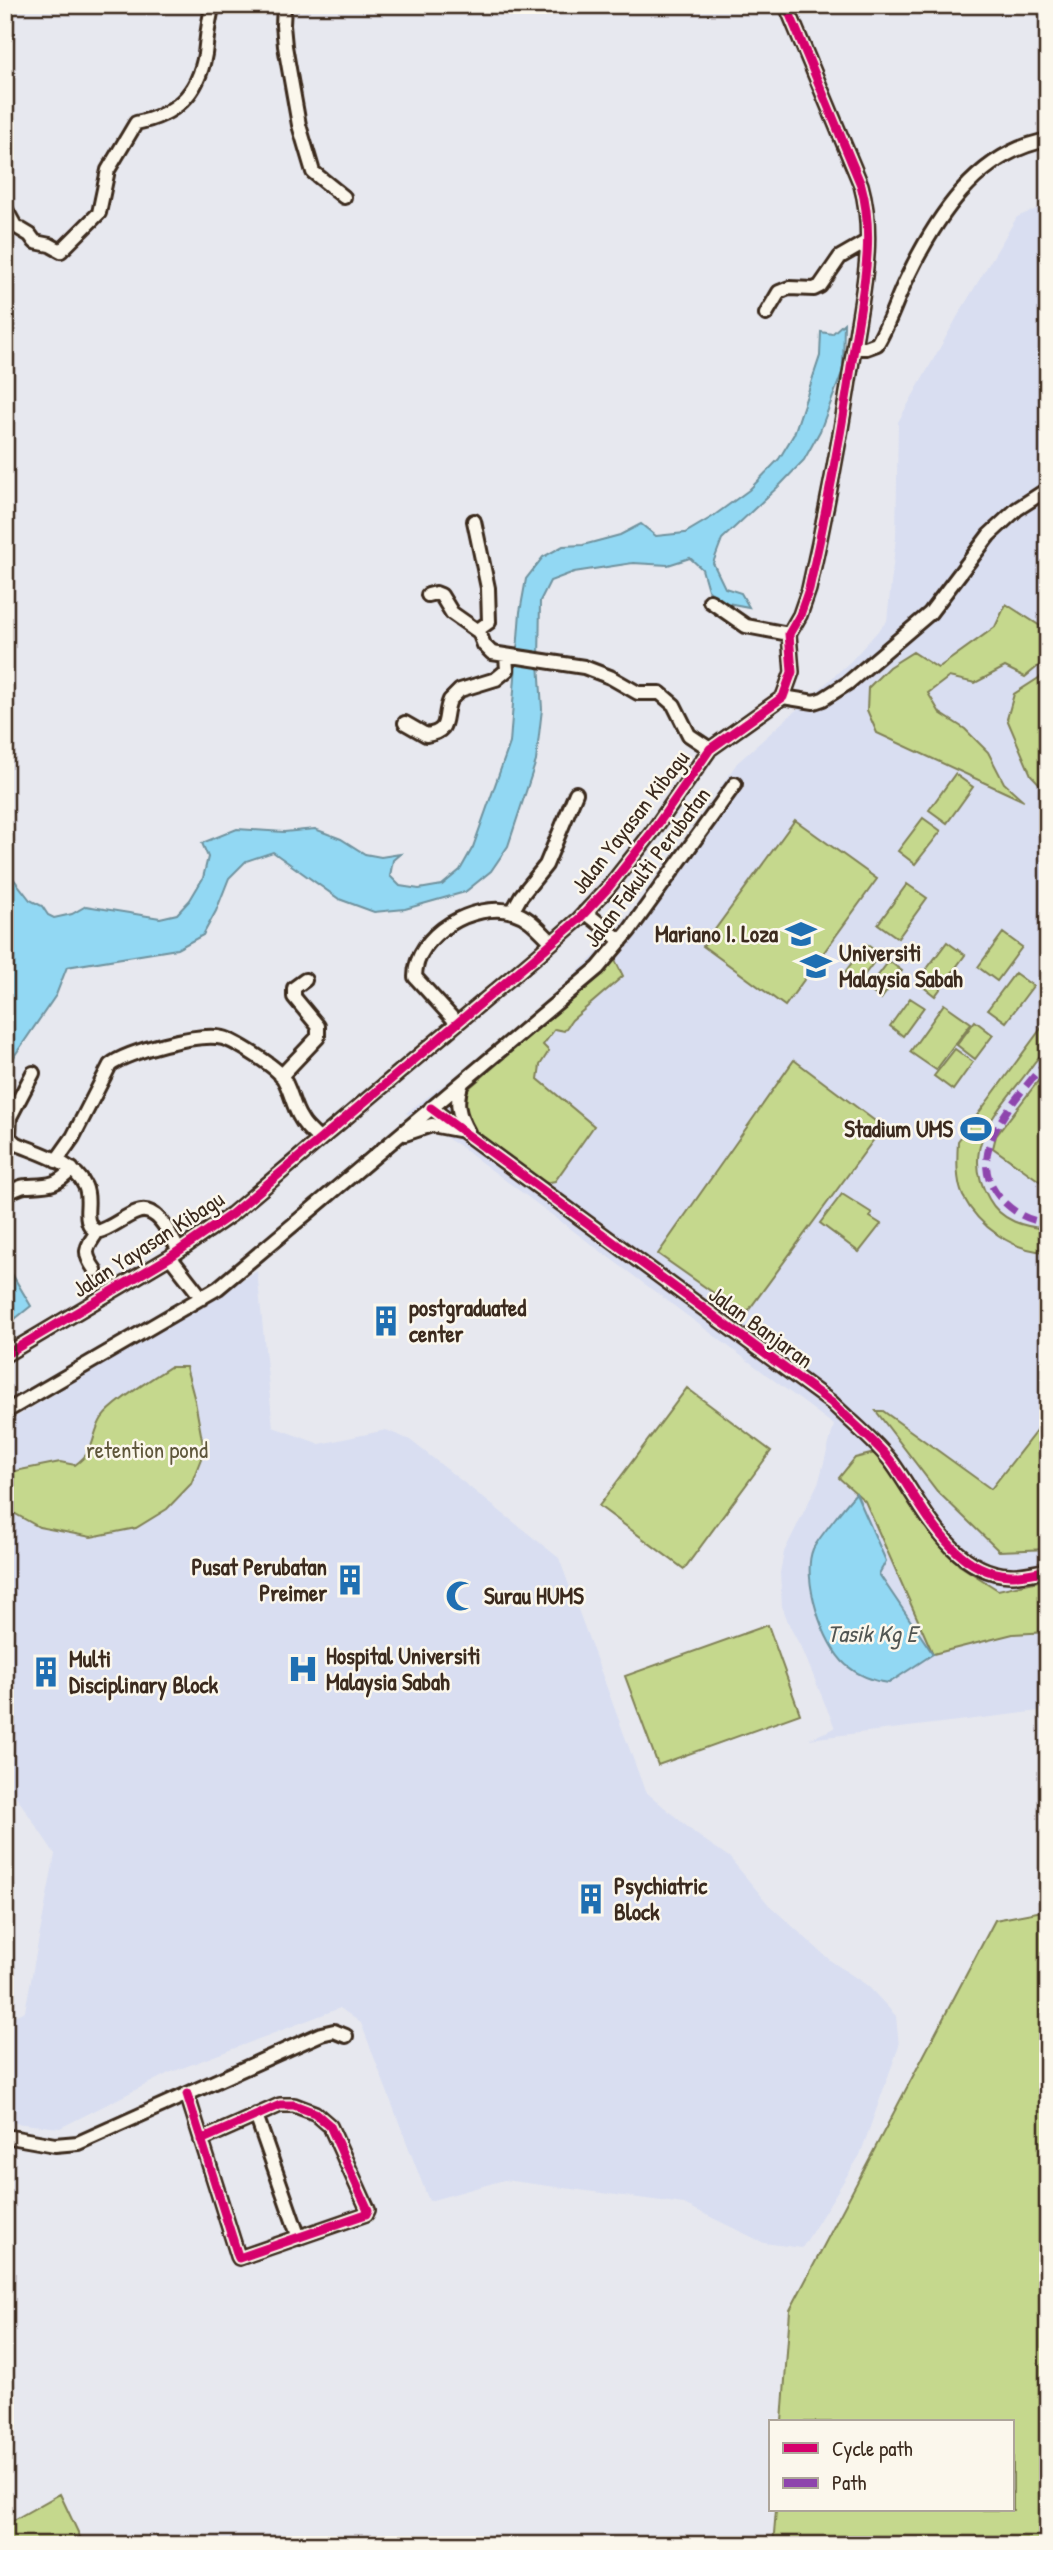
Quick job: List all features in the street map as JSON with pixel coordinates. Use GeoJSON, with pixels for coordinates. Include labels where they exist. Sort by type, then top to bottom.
{"type":"FeatureCollection","features":[{"type":"Feature","properties":{"kind":"street"},"geometry":{"type":"LineString","coordinates":[[5,208],[15,226],[30,235],[35,242],[61,251],[77,237],[99,213],[107,170],[136,123],[157,119],[174,110],[198,81],[213,5]]}},
{"type":"Feature","properties":{"kind":"street"},"geometry":{"type":"LineString","coordinates":[[284,5],[283,25],[299,125],[313,172],[344,197]]}},
{"type":"Feature","properties":{"kind":"street"},"geometry":{"type":"LineString","coordinates":[[786,5],[860,185],[866,205],[866,242],[862,303],[847,403],[809,589],[800,615],[789,634],[792,672],[783,697],[814,702],[848,683],[930,613],[989,535],[1017,509],[1048,489]]}},
{"type":"Feature","properties":{"kind":"street"},"geometry":{"type":"LineString","coordinates":[[855,348],[877,344],[922,250],[941,218],[966,186],[992,163],[1007,154],[1027,144],[1048,140]]}},
{"type":"Feature","properties":{"kind":"street"},"geometry":{"type":"LineString","coordinates":[[766,314],[779,292],[789,288],[814,289],[820,286],[840,257],[866,242]]}},
{"type":"Feature","properties":{"kind":"street"},"geometry":{"type":"LineString","coordinates":[[474,521],[489,596],[489,622],[478,630]]}},
{"type":"Feature","properties":{"kind":"street"},"geometry":{"type":"LineString","coordinates":[[428,595],[441,595],[452,613],[478,630],[488,650],[510,657],[542,659],[598,671],[638,694],[660,693],[674,705],[689,735],[710,749]]}},
{"type":"Feature","properties":{"kind":"street"},"geometry":{"type":"LineString","coordinates":[[710,601],[746,626],[789,634]]}},
{"type":"Feature","properties":{"kind":"street"},"geometry":{"type":"LineString","coordinates":[[405,723],[426,735],[437,732],[445,725],[450,700],[469,686],[503,675],[508,670],[510,657]]}},
{"type":"Feature","properties":{"kind":"street","name":"Jalan Yayasan Kibagu"},"geometry":{"type":"LineString","coordinates":[[5,1355],[175,1254],[232,1214],[585,912],[632,860],[710,749],[783,697]]}},
{"type":"Feature","properties":{"kind":"street","name":"Jalan Fakulti Perubatan"},"geometry":{"type":"LineString","coordinates":[[5,1412],[202,1298],[256,1259],[598,968],[621,941],[735,784]]}},
{"type":"Feature","properties":{"kind":"street"},"geometry":{"type":"LineString","coordinates":[[512,912],[520,896],[546,865],[576,793]]}},
{"type":"Feature","properties":{"kind":"street"},"geometry":{"type":"LineString","coordinates":[[456,1022],[415,977],[415,968],[429,941],[463,916],[494,909],[526,917],[552,942]]}},
{"type":"Feature","properties":{"kind":"street"},"geometry":{"type":"LineString","coordinates":[[585,912],[621,941]]}},
{"type":"Feature","properties":{"kind":"street"},"geometry":{"type":"LineString","coordinates":[[281,1076],[318,1037],[318,1026],[294,998],[294,988],[305,979]]}},
{"type":"Feature","properties":{"kind":"street"},"geometry":{"type":"LineString","coordinates":[[56,1161],[73,1137],[102,1077],[117,1059],[184,1039],[211,1036],[225,1038],[273,1068],[281,1076],[300,1118],[319,1139]]}},
{"type":"Feature","properties":{"kind":"street"},"geometry":{"type":"LineString","coordinates":[[33,1073],[10,1117],[9,1137],[15,1143],[72,1169],[86,1188],[87,1220],[90,1228],[97,1232]]}},
{"type":"Feature","properties":{"kind":"street"},"geometry":{"type":"LineString","coordinates":[[462,1083],[456,1097],[458,1111],[471,1136]]}},
{"type":"Feature","properties":{"kind":"street","name":"Jalan Banjaran"},"geometry":{"type":"LineString","coordinates":[[431,1108],[832,1403],[865,1437],[881,1448],[941,1533],[963,1559],[989,1572],[1011,1575],[1048,1570]]}},
{"type":"Feature","properties":{"kind":"street"},"geometry":{"type":"LineString","coordinates":[[398,1136],[432,1125],[471,1136]]}},
{"type":"Feature","properties":{"kind":"street"},"geometry":{"type":"LineString","coordinates":[[10,1191],[24,1186],[53,1184],[61,1181],[72,1169]]}},
{"type":"Feature","properties":{"kind":"street"},"geometry":{"type":"LineString","coordinates":[[94,1270],[86,1257],[86,1251],[97,1232],[111,1228],[138,1211],[147,1210],[156,1214],[175,1254],[202,1298]]}},
{"type":"Feature","properties":{"kind":"street"},"geometry":{"type":"LineString","coordinates":[[5,2136],[55,2145],[78,2143],[321,2034],[334,2031],[346,2036]]}},
{"type":"Feature","properties":{"kind":"street"},"geometry":{"type":"LineString","coordinates":[[187,2094],[201,2140],[239,2258],[366,2214],[368,2210],[330,2126],[315,2113],[287,2104],[280,2105],[201,2140]]}},
{"type":"Feature","properties":{"kind":"street"},"geometry":{"type":"LineString","coordinates":[[256,2115],[299,2238]]}},
{"type":"Feature","properties":{"kind":"shaded area","name":"Universiti Malaysia Sabah"},"geometry":{"type":"Polygon","coordinates":[[[1048,204],[1048,1710],[809,1739],[835,1728],[782,1606],[780,1573],[784,1552],[819,1481],[834,1425],[458,1145],[406,1113],[540,1007],[606,945],[683,842],[737,763],[851,661],[887,621],[896,537],[898,422],[1017,217],[1048,204]]]}},
{"type":"Feature","properties":{"kind":"shaded area","name":"Hospital Universiti Malaysia Sabah"},"geometry":{"type":"Polygon","coordinates":[[[257,1271],[273,1427],[320,1444],[386,1430],[410,1440],[559,1558],[645,1791],[697,1835],[729,1857],[769,1905],[831,1961],[868,1986],[896,2016],[899,2046],[860,2155],[802,2248],[764,2243],[684,2204],[504,2180],[429,2201],[361,2023],[340,2008],[169,2073],[60,2128],[5,2122],[5,2020],[25,2011],[55,1854],[5,1780],[5,1424],[257,1271]]]}},
{"type":"Feature","properties":{"kind":"green space"},"geometry":{"type":"Polygon","coordinates":[[[1006,604],[1048,631],[1048,658],[1025,677],[1005,667],[975,683],[949,677],[928,693],[940,713],[965,729],[988,752],[1004,783],[1024,801],[877,733],[867,710],[868,688],[889,667],[913,652],[938,668],[995,627],[1006,604]]]}},
{"type":"Feature","properties":{"kind":"green space"},"geometry":{"type":"Polygon","coordinates":[[[1048,672],[1048,793],[1031,775],[1007,719],[1014,694],[1048,672]]]}},
{"type":"Feature","properties":{"kind":"green space"},"geometry":{"type":"Polygon","coordinates":[[[955,774],[973,787],[947,823],[929,810],[955,774]]]}},
{"type":"Feature","properties":{"kind":"green space"},"geometry":{"type":"Polygon","coordinates":[[[923,818],[941,831],[915,864],[898,851],[923,818]]]}},
{"type":"Feature","properties":{"kind":"green space"},"geometry":{"type":"Polygon","coordinates":[[[795,820],[877,879],[785,1006],[703,946],[795,820]]]}},
{"type":"Feature","properties":{"kind":"green space"},"geometry":{"type":"Polygon","coordinates":[[[907,884],[927,898],[898,938],[878,924],[907,884]]]}},
{"type":"Feature","properties":{"kind":"green space"},"geometry":{"type":"Polygon","coordinates":[[[1003,933],[1022,947],[997,981],[978,967],[1003,933]]]}},
{"type":"Feature","properties":{"kind":"green space"},"geometry":{"type":"Polygon","coordinates":[[[947,942],[965,955],[935,996],[917,982],[947,942]]]}},
{"type":"Feature","properties":{"kind":"green space"},"geometry":{"type":"Polygon","coordinates":[[[866,944],[880,954],[859,982],[845,972],[866,944]]]}},
{"type":"Feature","properties":{"kind":"green space"},"geometry":{"type":"Polygon","coordinates":[[[614,958],[623,976],[572,1020],[564,1031],[555,1029],[543,1045],[549,1051],[540,1065],[538,1079],[594,1126],[555,1181],[545,1183],[469,1125],[462,1114],[460,1104],[468,1089],[589,985],[614,958]]]}},
{"type":"Feature","properties":{"kind":"green space"},"geometry":{"type":"Polygon","coordinates":[[[889,961],[902,971],[881,999],[868,989],[889,961]]]}},
{"type":"Feature","properties":{"kind":"green space"},"geometry":{"type":"Polygon","coordinates":[[[1015,973],[1033,986],[1006,1022],[988,1009],[1015,973]]]}},
{"type":"Feature","properties":{"kind":"green space"},"geometry":{"type":"Polygon","coordinates":[[[910,998],[924,1007],[903,1036],[890,1026],[910,998]]]}},
{"type":"Feature","properties":{"kind":"green space"},"geometry":{"type":"Polygon","coordinates":[[[944,1004],[971,1023],[936,1070],[910,1052],[944,1004]]]}},
{"type":"Feature","properties":{"kind":"green space","name":"Stadium UMS"},"geometry":{"type":"Polygon","coordinates":[[[1048,1019],[1047,1046],[988,1126],[978,1160],[980,1179],[994,1207],[1014,1222],[1048,1229],[1048,1252],[1035,1251],[1010,1242],[978,1218],[963,1196],[957,1162],[958,1141],[1048,1019]]]}},
{"type":"Feature","properties":{"kind":"green space"},"geometry":{"type":"Polygon","coordinates":[[[975,1021],[993,1035],[975,1059],[957,1045],[975,1021]]]}},
{"type":"Feature","properties":{"kind":"green space"},"geometry":{"type":"Polygon","coordinates":[[[955,1049],[973,1062],[953,1090],[934,1076],[955,1049]]]}},
{"type":"Feature","properties":{"kind":"green space"},"geometry":{"type":"Polygon","coordinates":[[[794,1060],[883,1127],[745,1315],[658,1254],[794,1060]]]}},
{"type":"Feature","properties":{"kind":"green space"},"geometry":{"type":"Polygon","coordinates":[[[1048,1068],[1048,1187],[993,1148],[996,1136],[1048,1068]]]}},
{"type":"Feature","properties":{"kind":"green space"},"geometry":{"type":"Polygon","coordinates":[[[842,1194],[872,1213],[870,1217],[881,1224],[859,1252],[820,1223],[842,1194]]]}},
{"type":"Feature","properties":{"kind":"green space","name":"retention pond"},"geometry":{"type":"Polygon","coordinates":[[[170,1367],[186,1367],[204,1451],[191,1484],[167,1509],[136,1528],[91,1537],[39,1527],[12,1512],[5,1501],[5,1473],[60,1462],[75,1465],[87,1453],[98,1425],[107,1412],[170,1367]]]}},
{"type":"Feature","properties":{"kind":"green space"},"geometry":{"type":"Polygon","coordinates":[[[687,1388],[771,1451],[684,1569],[599,1506],[687,1388]]]}},
{"type":"Feature","properties":{"kind":"green space"},"geometry":{"type":"Polygon","coordinates":[[[876,1411],[883,1411],[991,1489],[1048,1416],[1048,1549],[999,1551],[937,1491],[876,1411]]]}},
{"type":"Feature","properties":{"kind":"green space"},"geometry":{"type":"Polygon","coordinates":[[[875,1453],[959,1565],[998,1590],[1048,1579],[1048,1632],[1013,1634],[933,1654],[865,1501],[839,1478],[855,1458],[875,1453]]]}},
{"type":"Feature","properties":{"kind":"green space"},"geometry":{"type":"Polygon","coordinates":[[[768,1625],[800,1714],[658,1765],[625,1676],[768,1625]]]}},
{"type":"Feature","properties":{"kind":"green space"},"geometry":{"type":"Polygon","coordinates":[[[1048,1910],[1048,2545],[773,2545],[776,2512],[1014,2512],[1014,2420],[782,2420],[790,2310],[995,1920],[1048,1910]]]}},
{"type":"Feature","properties":{"kind":"green space"},"geometry":{"type":"Polygon","coordinates":[[[60,2494],[84,2545],[5,2545],[5,2525],[60,2494]]]}},
{"type":"Feature","properties":{"kind":"water"},"geometry":{"type":"Polygon","coordinates":[[[844,323],[843,370],[820,431],[804,460],[722,539],[713,563],[725,588],[741,593],[749,607],[722,602],[708,590],[702,569],[690,558],[668,565],[633,563],[574,572],[550,581],[540,601],[539,662],[542,709],[536,761],[508,846],[491,871],[465,892],[405,909],[374,912],[339,899],[273,852],[246,861],[229,878],[203,935],[177,949],[67,967],[56,995],[15,1055],[5,1082],[5,868],[30,900],[42,906],[48,915],[54,918],[72,914],[86,906],[160,918],[177,914],[190,900],[203,878],[208,857],[202,843],[237,829],[284,832],[315,829],[341,839],[365,854],[381,857],[400,854],[393,860],[390,876],[400,886],[419,889],[442,885],[460,870],[473,847],[510,743],[520,612],[526,579],[543,557],[563,546],[583,545],[620,535],[641,524],[656,536],[685,533],[749,490],[779,459],[794,434],[820,356],[821,332],[832,334],[844,323]]]}},
{"type":"Feature","properties":{"kind":"water"},"geometry":{"type":"Polygon","coordinates":[[[5,1269],[12,1274],[31,1306],[5,1327],[5,1269]]]}},
{"type":"Feature","properties":{"kind":"water","name":"Tasik Kg E"},"geometry":{"type":"Polygon","coordinates":[[[856,1493],[886,1561],[879,1574],[933,1654],[889,1683],[861,1675],[837,1655],[822,1627],[812,1593],[810,1561],[813,1549],[856,1493]]]}},
{"type":"Feature","properties":{"kind":"marked path"},"geometry":{"type":"LineString","coordinates":[[1048,1059],[1008,1109],[997,1128],[989,1147],[987,1166],[991,1185],[1005,1203],[1024,1217],[1048,1222]]}},
{"type":"Feature","properties":{"kind":"cycle path"},"geometry":{"type":"LineString","coordinates":[[5,1355],[170,1257],[232,1214],[579,919],[608,888],[653,831],[710,749],[783,697],[792,672],[789,634],[800,615],[809,589],[834,469],[864,287],[867,246],[861,185],[786,5]]}},
{"type":"Feature","properties":{"kind":"cycle path"},"geometry":{"type":"LineString","coordinates":[[431,1108],[832,1403],[887,1456],[941,1534],[971,1563],[989,1571],[1010,1575],[1048,1570]]}},
{"type":"Feature","properties":{"kind":"cycle path"},"geometry":{"type":"LineString","coordinates":[[187,2094],[238,2256],[239,2258],[366,2214],[368,2210],[330,2126],[315,2113],[294,2105],[280,2105],[201,2140]]}},
{"type":"Feature","properties":{"kind":"place","name":"Mariano I. Loza"},"geometry":{"type":"Point","coordinates":[801,934]}},
{"type":"Feature","properties":{"kind":"place","name":"Universiti Malaysia Sabah"},"geometry":{"type":"Point","coordinates":[816,966]}},
{"type":"Feature","properties":{"kind":"place","name":"Stadium UMS"},"geometry":{"type":"Point","coordinates":[976,1129]}},
{"type":"Feature","properties":{"kind":"place","name":"postgraduated center"},"geometry":{"type":"Point","coordinates":[386,1321]}},
{"type":"Feature","properties":{"kind":"place","name":"Pusat Perubatan Preimer"},"geometry":{"type":"Point","coordinates":[350,1580]}},
{"type":"Feature","properties":{"kind":"place","name":"Surau HUMS"},"geometry":{"type":"Point","coordinates":[461,1596]}},
{"type":"Feature","properties":{"kind":"place","name":"Hospital Universiti Malaysia Sabah"},"geometry":{"type":"Point","coordinates":[303,1669]}},
{"type":"Feature","properties":{"kind":"place","name":"Multi Disciplinary Block"},"geometry":{"type":"Point","coordinates":[46,1672]}},
{"type":"Feature","properties":{"kind":"place","name":"Psychiatric Block"},"geometry":{"type":"Point","coordinates":[591,1899]}}]}
